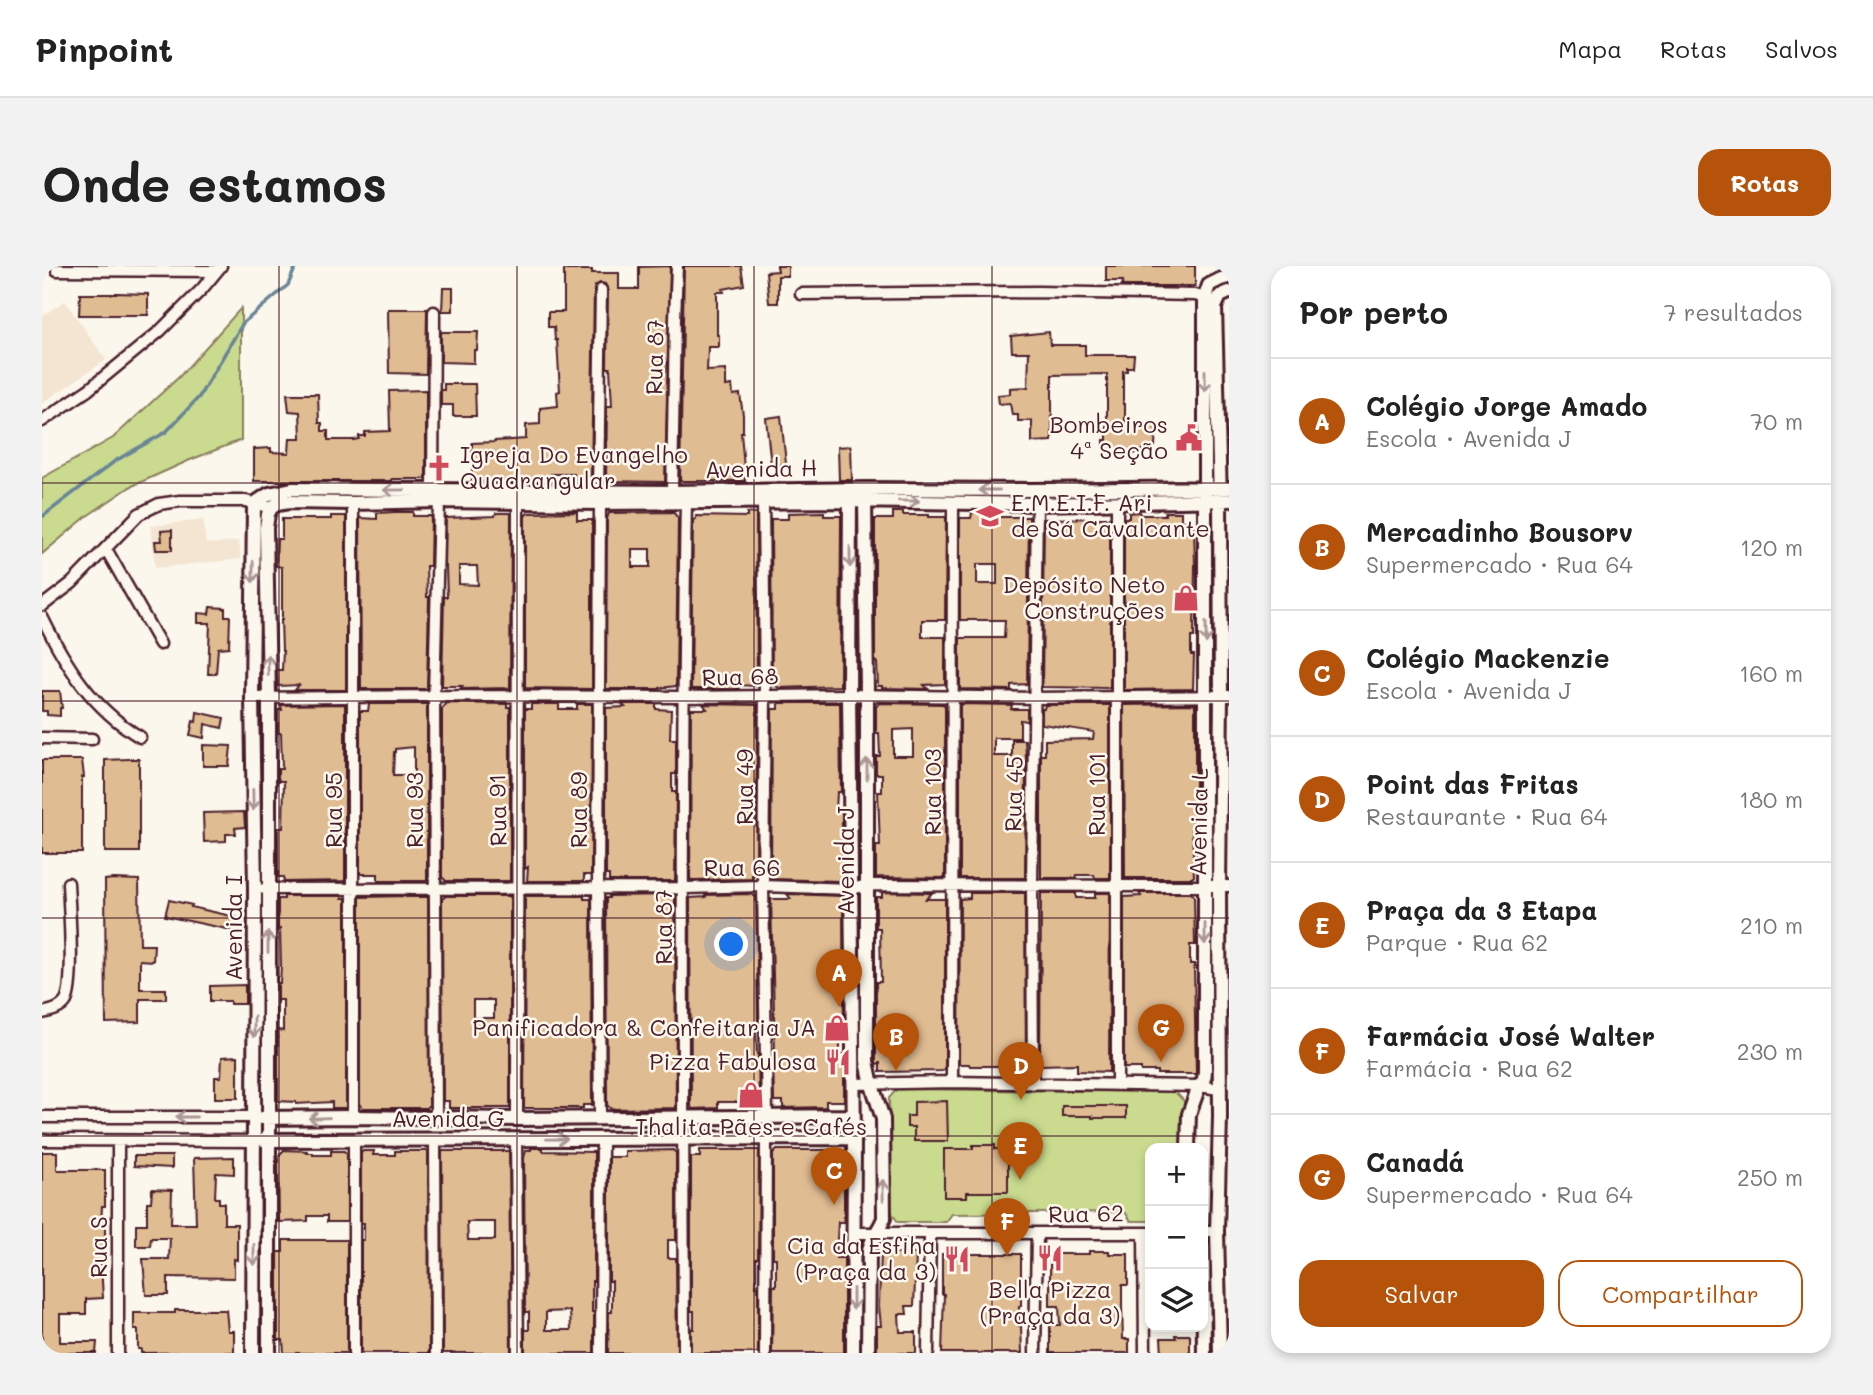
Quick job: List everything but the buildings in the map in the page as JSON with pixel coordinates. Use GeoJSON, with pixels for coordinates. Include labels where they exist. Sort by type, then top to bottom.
{"type":"FeatureCollection","features":[{"type":"Feature","properties":{"kind":"street","name":"Rua 87"},"geometry":{"type":"LineString","coordinates":[[672,492],[677,266]]}},
{"type":"Feature","properties":{"kind":"street"},"geometry":{"type":"LineString","coordinates":[[57,270],[219,268]]}},
{"type":"Feature","properties":{"kind":"street"},"geometry":{"type":"LineString","coordinates":[[42,421],[88,390],[160,331],[219,268]]}},
{"type":"Feature","properties":{"kind":"street"},"geometry":{"type":"LineString","coordinates":[[800,294],[1038,292],[1216,295],[1213,282],[1229,277]]}},
{"type":"Feature","properties":{"kind":"street","name":"Rua 89"},"geometry":{"type":"LineString","coordinates":[[600,1117],[598,888],[601,290]]}},
{"type":"Feature","properties":{"kind":"street","name":"Avenida L"},"geometry":{"type":"LineString","coordinates":[[1216,295],[1218,494],[1225,696],[1219,1089],[1224,1137],[1217,1231],[1220,1351]]}},
{"type":"Feature","properties":{"kind":"street","name":"Rua 93"},"geometry":{"type":"LineString","coordinates":[[434,312],[436,1118]]}},
{"type":"Feature","properties":{"kind":"street","name":"Avenida H"},"geometry":{"type":"LineString","coordinates":[[254,504],[269,494],[288,490],[518,502],[672,492],[850,495],[1218,494]]}},
{"type":"Feature","properties":{"kind":"street","name":"Avenida H"},"geometry":{"type":"LineString","coordinates":[[865,495],[953,502],[1037,504],[1118,502],[1218,494]]}},
{"type":"Feature","properties":{"kind":"street","name":"Avenida L"},"geometry":{"type":"LineString","coordinates":[[1188,1143],[1189,1114],[1205,1069],[1206,696],[1218,494]]}},
{"type":"Feature","properties":{"kind":"street","name":"Avenida H"},"geometry":{"type":"LineString","coordinates":[[269,511],[277,504],[289,502],[353,503],[436,496],[763,501],[850,495]]}},
{"type":"Feature","properties":{"kind":"street","name":"Avenida J"},"geometry":{"type":"LineString","coordinates":[[850,495],[853,1353]]}},
{"type":"Feature","properties":{"kind":"street","name":"Avenida J"},"geometry":{"type":"LineString","coordinates":[[865,495],[867,1061],[883,1119],[884,1217],[869,1250],[869,1353]]}},
{"type":"Feature","properties":{"kind":"street"},"geometry":{"type":"LineString","coordinates":[[42,606],[72,583],[139,514],[159,504],[216,500],[246,502],[269,511]]}},
{"type":"Feature","properties":{"kind":"street","name":"Rua 87"},"geometry":{"type":"LineString","coordinates":[[684,1353],[682,697],[686,501]]}},
{"type":"Feature","properties":{"kind":"street","name":"Rua 49"},"geometry":{"type":"LineString","coordinates":[[763,501],[763,886],[767,1116]]}},
{"type":"Feature","properties":{"kind":"street","name":"Rua 91"},"geometry":{"type":"LineString","coordinates":[[517,1119],[518,502]]}},
{"type":"Feature","properties":{"kind":"street","name":"Rua 103"},"geometry":{"type":"LineString","coordinates":[[952,1082],[953,502]]}},
{"type":"Feature","properties":{"kind":"street","name":"Rua 101"},"geometry":{"type":"LineString","coordinates":[[1117,1085],[1118,502]]}},
{"type":"Feature","properties":{"kind":"street","name":"Rua 95"},"geometry":{"type":"LineString","coordinates":[[353,503],[353,1117]]}},
{"type":"Feature","properties":{"kind":"street","name":"Avenida I"},"geometry":{"type":"LineString","coordinates":[[254,504],[252,698],[262,889],[268,1119],[269,1353]]}},
{"type":"Feature","properties":{"kind":"street","name":"Rua 45"},"geometry":{"type":"LineString","coordinates":[[1032,1084],[1037,504]]}},
{"type":"Feature","properties":{"kind":"street","name":"Avenida I"},"geometry":{"type":"LineString","coordinates":[[253,1353],[254,1117],[269,697],[266,528],[269,511]]}},
{"type":"Feature","properties":{"kind":"street"},"geometry":{"type":"LineString","coordinates":[[106,549],[160,645]]}},
{"type":"Feature","properties":{"kind":"street"},"geometry":{"type":"LineString","coordinates":[[42,617],[82,686],[106,714],[140,737]]}},
{"type":"Feature","properties":{"kind":"street","name":"Rua 68"},"geometry":{"type":"LineString","coordinates":[[252,698],[1225,696]]}},
{"type":"Feature","properties":{"kind":"street"},"geometry":{"type":"LineString","coordinates":[[42,737],[92,738]]}},
{"type":"Feature","properties":{"kind":"street"},"geometry":{"type":"LineString","coordinates":[[42,1013],[62,1007],[69,992],[71,960],[68,883]]}},
{"type":"Feature","properties":{"kind":"street","name":"Rua 66"},"geometry":{"type":"LineString","coordinates":[[262,889],[763,886],[852,889],[867,885],[952,884],[1224,886]]}},
{"type":"Feature","properties":{"kind":"street"},"geometry":{"type":"LineString","coordinates":[[853,1084],[952,1082],[1199,1086],[1219,1089]]}},
{"type":"Feature","properties":{"kind":"street","name":"Avenida G"},"geometry":{"type":"LineString","coordinates":[[42,1117],[517,1119],[853,1116]]}},
{"type":"Feature","properties":{"kind":"street"},"geometry":{"type":"LineString","coordinates":[[600,1353],[602,1138]]}},
{"type":"Feature","properties":{"kind":"street"},"geometry":{"type":"LineString","coordinates":[[765,1353],[766,1138]]}},
{"type":"Feature","properties":{"kind":"street","name":"Avenida G"},"geometry":{"type":"LineString","coordinates":[[42,1140],[854,1138]]}},
{"type":"Feature","properties":{"kind":"street"},"geometry":{"type":"LineString","coordinates":[[435,1139],[436,1353]]}},
{"type":"Feature","properties":{"kind":"street"},"geometry":{"type":"LineString","coordinates":[[516,1139],[518,1353]]}},
{"type":"Feature","properties":{"kind":"street"},"geometry":{"type":"LineString","coordinates":[[354,1140],[354,1353]]}},
{"type":"Feature","properties":{"kind":"street","name":"Rua S"},"geometry":{"type":"LineString","coordinates":[[118,1141],[118,1353]]}},
{"type":"Feature","properties":{"kind":"street"},"geometry":{"type":"LineString","coordinates":[[1208,1231],[1217,1231]]}},
{"type":"Feature","properties":{"kind":"street","name":"Rua 62"},"geometry":{"type":"LineString","coordinates":[[854,1233],[1145,1233]]}},
{"type":"Feature","properties":{"kind":"street"},"geometry":{"type":"LineString","coordinates":[[928,1353],[930,1234]]}},
{"type":"Feature","properties":{"kind":"street"},"geometry":{"type":"LineString","coordinates":[[1035,1353],[1037,1234]]}},
{"type":"Feature","properties":{"kind":"street"},"geometry":{"type":"LineString","coordinates":[[1145,1353],[1146,1269]]}},
{"type":"Feature","properties":{"kind":"street"},"geometry":{"type":"LineString","coordinates":[[1203,1269],[1203,1350],[1220,1351]]}},
{"type":"Feature","properties":{"kind":"shaded area"},"geometry":{"type":"Polygon","coordinates":[[[65,301],[106,360],[42,403],[42,316],[65,301]]]}},
{"type":"Feature","properties":{"kind":"shaded area"},"geometry":{"type":"Polygon","coordinates":[[[203,520],[206,544],[239,541],[241,559],[155,568],[151,526],[203,520]]]}},
{"type":"Feature","properties":{"kind":"green space"},"geometry":{"type":"Polygon","coordinates":[[[241,308],[241,440],[130,487],[87,516],[42,554],[42,478],[113,438],[180,376],[241,308]]]}},
{"type":"Feature","properties":{"kind":"green space"},"geometry":{"type":"Polygon","coordinates":[[[897,1089],[1175,1092],[1184,1101],[1184,1143],[1145,1143],[1145,1221],[1131,1221],[1125,1212],[952,1214],[946,1222],[898,1222],[891,1212],[889,1098],[897,1089]]]}},
{"type":"Feature","properties":{"kind":"waterway"},"geometry":{"type":"LineString","coordinates":[[42,517],[115,461],[166,432],[199,397],[243,323],[288,285],[296,266]]}},
{"type":"Feature","properties":{"kind":"place","name":"Bombeiros 4ª Seção"},"geometry":{"type":"Point","coordinates":[1189,438]}},
{"type":"Feature","properties":{"kind":"place","name":"Igreja Do Evangelho Quadrangular"},"geometry":{"type":"Point","coordinates":[439,468]}},
{"type":"Feature","properties":{"kind":"place","name":"E.M.E.I.F. Ari de Sá Cavalcante"},"geometry":{"type":"Point","coordinates":[990,516]}},
{"type":"Feature","properties":{"kind":"place","name":"Depósito Neto Construções"},"geometry":{"type":"Point","coordinates":[1186,598]}},
{"type":"Feature","properties":{"kind":"place","name":"Colégio Jorge Amado"},"geometry":{"type":"Point","coordinates":[839,1007]}},
{"type":"Feature","properties":{"kind":"place","name":"Panificadora & Confeitaria JA"},"geometry":{"type":"Point","coordinates":[837,1028]}},
{"type":"Feature","properties":{"kind":"place","name":"Pizza Fabulosa"},"geometry":{"type":"Point","coordinates":[838,1062]}},
{"type":"Feature","properties":{"kind":"place","name":"Canadá"},"geometry":{"type":"Point","coordinates":[1161,1062]}},
{"type":"Feature","properties":{"kind":"place","name":"Mercadinho Bousorv"},"geometry":{"type":"Point","coordinates":[896,1071]}},
{"type":"Feature","properties":{"kind":"place","name":"Thalita Pães e Cafés"},"geometry":{"type":"Point","coordinates":[751,1095]}},
{"type":"Feature","properties":{"kind":"place","name":"Point das Fritas"},"geometry":{"type":"Point","coordinates":[1021,1100]}},
{"type":"Feature","properties":{"kind":"place","name":"Praça da 3 Etapa"},"geometry":{"type":"Point","coordinates":[1020,1180]}},
{"type":"Feature","properties":{"kind":"place","name":"Colégio Mackenzie"},"geometry":{"type":"Point","coordinates":[834,1205]}},
{"type":"Feature","properties":{"kind":"place","name":"Farmácia José Walter"},"geometry":{"type":"Point","coordinates":[1007,1256]}},
{"type":"Feature","properties":{"kind":"place","name":"Bella Pizza (Praça da 3)"},"geometry":{"type":"Point","coordinates":[1050,1258]}},
{"type":"Feature","properties":{"kind":"place","name":"Cia da Esfiha (Praça da 3)"},"geometry":{"type":"Point","coordinates":[957,1259]}}]}
